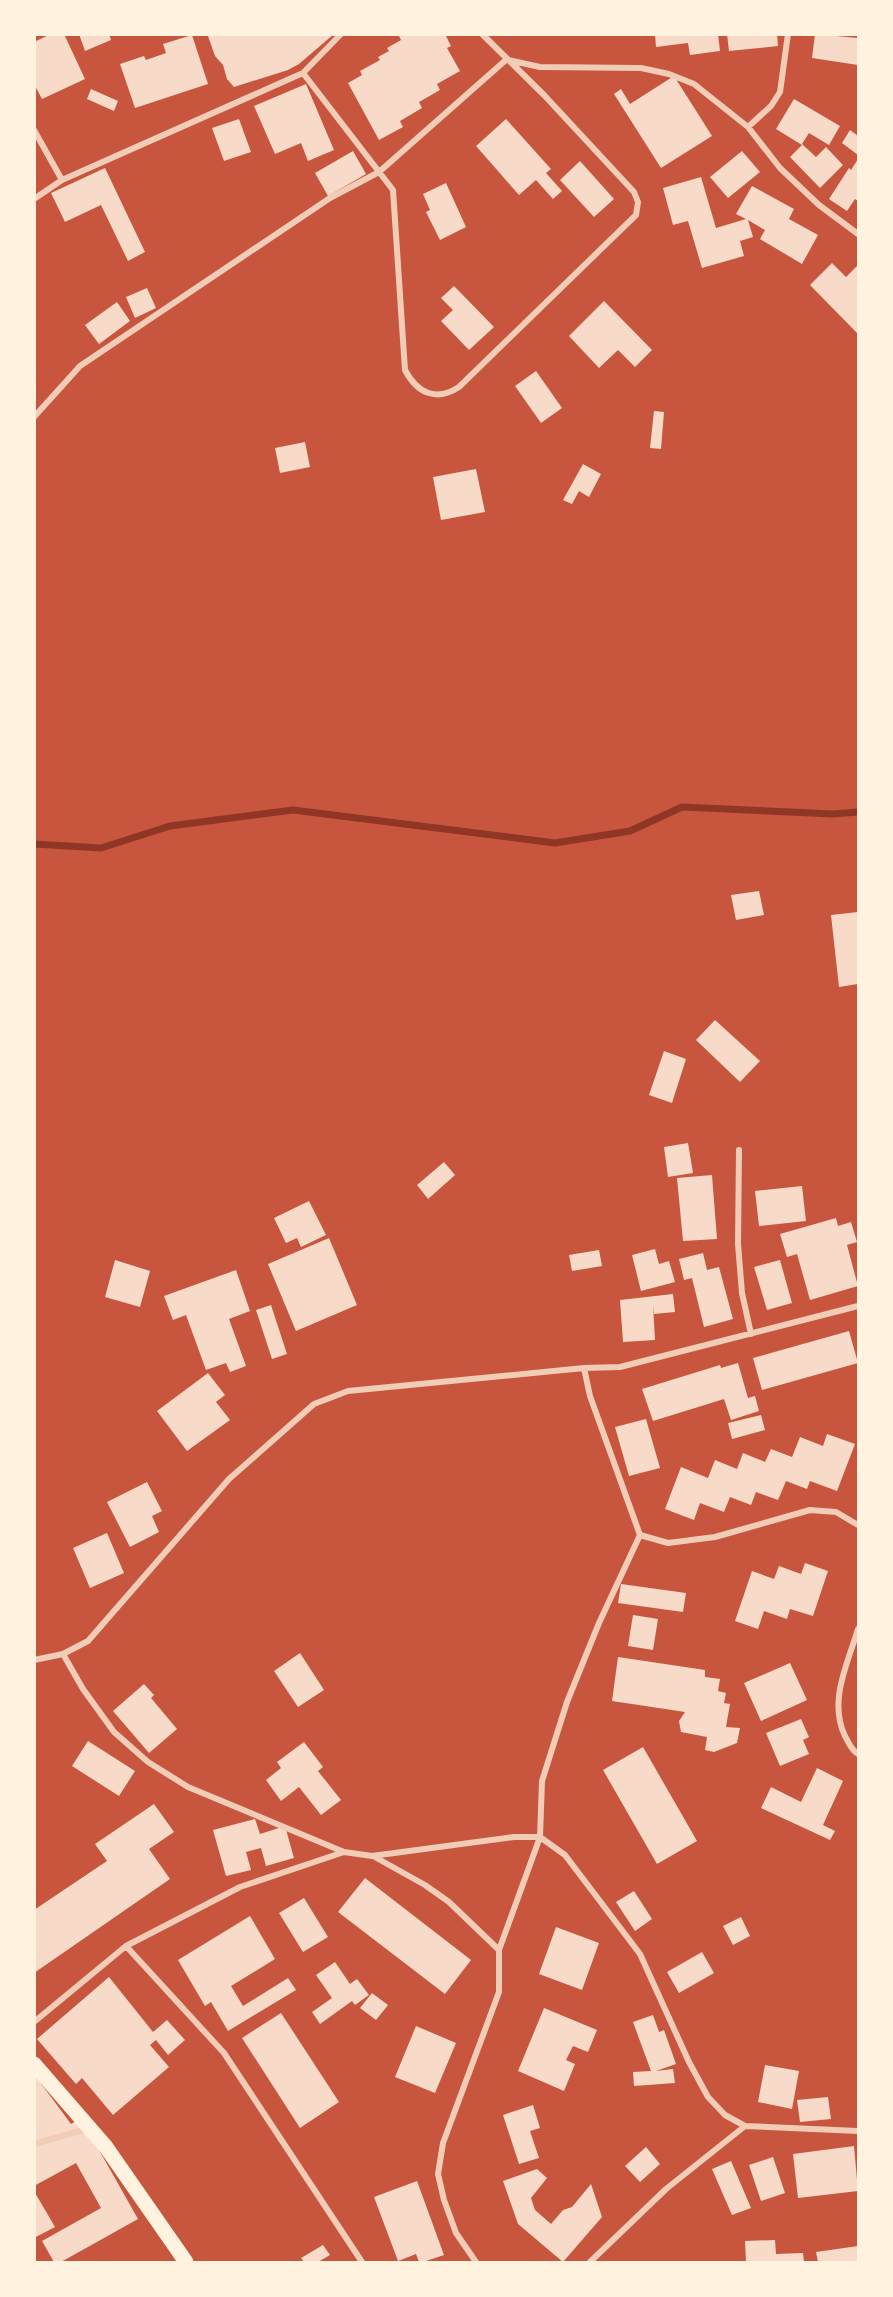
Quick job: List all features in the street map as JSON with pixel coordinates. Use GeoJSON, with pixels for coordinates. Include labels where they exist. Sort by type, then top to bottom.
{"type":"FeatureCollection","features":[{"type":"Feature","properties":{"kind":"main road"},"geometry":{"type":"LineString","coordinates":[[34,2064],[91,2128],[186,2262]]}},
{"type":"Feature","properties":{"kind":"street"},"geometry":{"type":"LineString","coordinates":[[34,199],[62,180],[303,73],[341,34]]}},
{"type":"Feature","properties":{"kind":"street"},"geometry":{"type":"LineString","coordinates":[[303,73],[393,190],[396,202],[405,370],[411,382],[423,392],[448,394],[459,387],[636,215],[638,202],[634,192],[544,95],[482,34]]}},
{"type":"Feature","properties":{"kind":"street"},"geometry":{"type":"LineString","coordinates":[[748,127],[771,106],[780,92],[788,34]]}},
{"type":"Feature","properties":{"kind":"street"},"geometry":{"type":"LineString","coordinates":[[507,59],[540,66],[641,68],[669,74],[694,84],[748,127],[780,168],[819,205],[858,234]]}},
{"type":"Feature","properties":{"kind":"street"},"geometry":{"type":"LineString","coordinates":[[34,417],[80,366],[330,198],[379,172],[507,59]]}},
{"type":"Feature","properties":{"kind":"street"},"geometry":{"type":"LineString","coordinates":[[34,130],[62,180]]}},
{"type":"Feature","properties":{"kind":"street"},"geometry":{"type":"LineString","coordinates":[[739,1150],[739,1254],[742,1293],[751,1334]]}},
{"type":"Feature","properties":{"kind":"street"},"geometry":{"type":"LineString","coordinates":[[34,1660],[63,1654],[88,1641],[229,1479],[314,1404],[348,1391],[584,1368],[620,1367],[858,1306]]}},
{"type":"Feature","properties":{"kind":"street"},"geometry":{"type":"LineString","coordinates":[[476,2262],[456,2233],[438,2174],[443,2143],[499,1992],[499,1950],[540,1837],[542,1781],[567,1702],[598,1623],[640,1534],[590,1396],[584,1368]]}},
{"type":"Feature","properties":{"kind":"street"},"geometry":{"type":"LineString","coordinates":[[640,1534],[668,1543],[715,1537],[810,1510],[836,1512],[858,1525]]}},
{"type":"Feature","properties":{"kind":"street"},"geometry":{"type":"LineString","coordinates":[[858,1629],[839,1689],[839,1724],[852,1751],[858,1754]]}},
{"type":"Feature","properties":{"kind":"street"},"geometry":{"type":"LineString","coordinates":[[63,1654],[83,1689],[114,1732],[148,1762],[188,1787],[344,1852],[372,1856],[514,1837],[540,1837],[565,1855],[640,1954],[689,2062],[708,2097],[725,2115],[745,2126],[858,2131]]}},
{"type":"Feature","properties":{"kind":"street"},"geometry":{"type":"LineString","coordinates":[[34,2022],[126,1946],[240,1887],[344,1852]]}},
{"type":"Feature","properties":{"kind":"street"},"geometry":{"type":"LineString","coordinates":[[372,1856],[425,1884],[449,1902],[499,1950]]}},
{"type":"Feature","properties":{"kind":"street"},"geometry":{"type":"LineString","coordinates":[[126,1946],[224,2053],[362,2262]]}},
{"type":"Feature","properties":{"kind":"street"},"geometry":{"type":"LineString","coordinates":[[590,2262],[666,2189],[745,2126]]}},
{"type":"Feature","properties":{"kind":"street"},"geometry":{"type":"LineString","coordinates":[[34,2144],[91,2128]]}},
{"type":"Feature","properties":{"kind":"building"},"geometry":{"type":"Polygon","coordinates":[[[51,34],[64,34],[85,79],[42,99],[34,84],[34,42],[51,34]]]}},
{"type":"Feature","properties":{"kind":"building"},"geometry":{"type":"Polygon","coordinates":[[[79,34],[109,34],[111,40],[85,51],[79,34]]]}},
{"type":"Feature","properties":{"kind":"building"},"geometry":{"type":"Polygon","coordinates":[[[213,34],[334,34],[299,64],[288,70],[234,87],[227,79],[223,65],[215,56],[208,36],[213,34]]]}},
{"type":"Feature","properties":{"kind":"building"},"geometry":{"type":"Polygon","coordinates":[[[403,34],[445,34],[451,46],[447,48],[460,71],[437,84],[440,90],[419,102],[422,108],[400,121],[403,127],[379,140],[348,83],[362,75],[360,71],[380,60],[378,57],[389,51],[387,48],[401,40],[399,36],[403,34]]]}},
{"type":"Feature","properties":{"kind":"building"},"geometry":{"type":"Polygon","coordinates":[[[655,34],[718,34],[720,51],[690,55],[688,43],[656,47],[655,34]]]}},
{"type":"Feature","properties":{"kind":"building"},"geometry":{"type":"Polygon","coordinates":[[[727,34],[777,34],[778,46],[729,51],[727,34]]]}},
{"type":"Feature","properties":{"kind":"building"},"geometry":{"type":"Polygon","coordinates":[[[815,34],[858,38],[858,65],[812,58],[815,34]]]}},
{"type":"Feature","properties":{"kind":"building"},"geometry":{"type":"Polygon","coordinates":[[[192,35],[208,84],[135,108],[120,64],[144,56],[146,60],[166,53],[163,44],[192,35]]]}},
{"type":"Feature","properties":{"kind":"building"},"geometry":{"type":"Polygon","coordinates":[[[674,76],[712,136],[661,168],[614,94],[621,89],[630,104],[674,76]]]}},
{"type":"Feature","properties":{"kind":"building"},"geometry":{"type":"Polygon","coordinates":[[[306,84],[334,150],[308,161],[301,143],[275,154],[254,106],[306,84]]]}},
{"type":"Feature","properties":{"kind":"building"},"geometry":{"type":"Polygon","coordinates":[[[91,89],[118,101],[114,111],[87,99],[91,89]]]}},
{"type":"Feature","properties":{"kind":"building"},"geometry":{"type":"Polygon","coordinates":[[[794,99],[840,126],[829,145],[809,133],[802,144],[816,157],[826,147],[843,165],[820,188],[790,157],[802,145],[776,129],[794,99]]]}},
{"type":"Feature","properties":{"kind":"building"},"geometry":{"type":"Polygon","coordinates":[[[239,119],[251,152],[224,161],[212,128],[239,119]]]}},
{"type":"Feature","properties":{"kind":"building"},"geometry":{"type":"Polygon","coordinates":[[[506,119],[551,169],[546,173],[562,191],[553,199],[536,180],[519,195],[476,146],[506,119]]]}},
{"type":"Feature","properties":{"kind":"building"},"geometry":{"type":"Polygon","coordinates":[[[850,130],[858,136],[858,155],[842,143],[850,130]]]}},
{"type":"Feature","properties":{"kind":"building"},"geometry":{"type":"Polygon","coordinates":[[[353,151],[366,174],[328,196],[315,173],[353,151]]]}},
{"type":"Feature","properties":{"kind":"building"},"geometry":{"type":"Polygon","coordinates":[[[742,151],[760,172],[728,198],[710,177],[742,151]]]}},
{"type":"Feature","properties":{"kind":"building"},"geometry":{"type":"Polygon","coordinates":[[[858,159],[858,201],[855,199],[847,211],[829,199],[849,168],[851,170],[858,159]]]}},
{"type":"Feature","properties":{"kind":"building"},"geometry":{"type":"Polygon","coordinates":[[[580,161],[614,199],[594,217],[560,180],[580,161]]]}},
{"type":"Feature","properties":{"kind":"building"},"geometry":{"type":"Polygon","coordinates":[[[105,168],[145,252],[128,261],[101,205],[65,222],[51,193],[105,168]]]}},
{"type":"Feature","properties":{"kind":"building"},"geometry":{"type":"Polygon","coordinates":[[[701,177],[716,228],[746,219],[736,214],[752,186],[794,209],[789,219],[818,235],[802,264],[760,239],[765,230],[748,220],[753,237],[740,241],[744,256],[702,268],[688,221],[673,225],[663,188],[701,177]]]}},
{"type":"Feature","properties":{"kind":"building"},"geometry":{"type":"Polygon","coordinates":[[[446,183],[466,227],[440,240],[426,212],[430,210],[423,194],[446,183]]]}},
{"type":"Feature","properties":{"kind":"building"},"geometry":{"type":"Polygon","coordinates":[[[832,263],[846,277],[858,265],[858,334],[810,285],[832,263]]]}},
{"type":"Feature","properties":{"kind":"building"},"geometry":{"type":"Polygon","coordinates":[[[454,286],[494,327],[469,350],[441,321],[453,310],[441,298],[454,286]]]}},
{"type":"Feature","properties":{"kind":"building"},"geometry":{"type":"Polygon","coordinates":[[[147,288],[156,308],[135,318],[126,297],[147,288]]]}},
{"type":"Feature","properties":{"kind":"building"},"geometry":{"type":"Polygon","coordinates":[[[604,301],[652,350],[635,367],[618,350],[599,368],[569,336],[604,301]]]}},
{"type":"Feature","properties":{"kind":"building"},"geometry":{"type":"Polygon","coordinates":[[[117,302],[130,321],[99,344],[85,325],[117,302]]]}},
{"type":"Feature","properties":{"kind":"building"},"geometry":{"type":"Polygon","coordinates":[[[536,371],[562,408],[541,423],[515,386],[536,371]]]}},
{"type":"Feature","properties":{"kind":"building"},"geometry":{"type":"Polygon","coordinates":[[[654,411],[664,412],[661,449],[650,448],[654,411]]]}},
{"type":"Feature","properties":{"kind":"building"},"geometry":{"type":"Polygon","coordinates":[[[305,442],[310,467],[280,473],[275,448],[305,442]]]}},
{"type":"Feature","properties":{"kind":"building"},"geometry":{"type":"Polygon","coordinates":[[[583,464],[601,474],[589,497],[579,491],[572,504],[563,500],[583,464]]]}},
{"type":"Feature","properties":{"kind":"building"},"geometry":{"type":"Polygon","coordinates":[[[476,469],[485,512],[441,520],[433,477],[476,469]]]}},
{"type":"Feature","properties":{"kind":"building"},"geometry":{"type":"Polygon","coordinates":[[[759,891],[764,915],[736,920],[731,895],[759,891]]]}},
{"type":"Feature","properties":{"kind":"building"},"geometry":{"type":"Polygon","coordinates":[[[858,912],[858,984],[839,987],[831,915],[858,912]]]}},
{"type":"Feature","properties":{"kind":"building"},"geometry":{"type":"Polygon","coordinates":[[[715,1020],[760,1061],[740,1082],[696,1040],[715,1020]]]}},
{"type":"Feature","properties":{"kind":"building"},"geometry":{"type":"Polygon","coordinates":[[[664,1051],[686,1059],[672,1103],[649,1095],[664,1051]]]}},
{"type":"Feature","properties":{"kind":"building"},"geometry":{"type":"Polygon","coordinates":[[[688,1143],[693,1173],[668,1177],[664,1147],[688,1143]]]}},
{"type":"Feature","properties":{"kind":"building"},"geometry":{"type":"Polygon","coordinates":[[[444,1162],[455,1175],[428,1199],[417,1185],[444,1162]]]}},
{"type":"Feature","properties":{"kind":"building"},"geometry":{"type":"Polygon","coordinates":[[[712,1175],[717,1239],[683,1241],[677,1178],[712,1175]]]}},
{"type":"Feature","properties":{"kind":"building"},"geometry":{"type":"Polygon","coordinates":[[[802,1186],[806,1221],[759,1226],[755,1191],[802,1186]]]}},
{"type":"Feature","properties":{"kind":"building"},"geometry":{"type":"Polygon","coordinates":[[[309,1201],[326,1235],[301,1247],[297,1238],[286,1243],[274,1218],[309,1201]]]}},
{"type":"Feature","properties":{"kind":"building"},"geometry":{"type":"Polygon","coordinates":[[[836,1218],[838,1226],[851,1222],[857,1242],[847,1245],[858,1286],[810,1300],[797,1254],[787,1257],[780,1234],[836,1218]]]}},
{"type":"Feature","properties":{"kind":"building"},"geometry":{"type":"Polygon","coordinates":[[[329,1238],[357,1305],[296,1331],[268,1264],[329,1238]]]}},
{"type":"Feature","properties":{"kind":"building"},"geometry":{"type":"Polygon","coordinates":[[[655,1249],[659,1264],[669,1261],[675,1282],[641,1291],[632,1255],[655,1249]]]}},
{"type":"Feature","properties":{"kind":"building"},"geometry":{"type":"Polygon","coordinates":[[[599,1250],[602,1266],[572,1271],[569,1255],[599,1250]]]}},
{"type":"Feature","properties":{"kind":"building"},"geometry":{"type":"Polygon","coordinates":[[[703,1253],[707,1270],[719,1267],[733,1319],[704,1327],[692,1278],[684,1280],[679,1259],[703,1253]]]}},
{"type":"Feature","properties":{"kind":"building"},"geometry":{"type":"Polygon","coordinates":[[[115,1260],[150,1271],[140,1307],[105,1297],[115,1260]]]}},
{"type":"Feature","properties":{"kind":"building"},"geometry":{"type":"Polygon","coordinates":[[[780,1260],[792,1303],[767,1310],[754,1267],[780,1260]]]}},
{"type":"Feature","properties":{"kind":"building"},"geometry":{"type":"Polygon","coordinates":[[[236,1270],[250,1311],[229,1319],[246,1366],[230,1372],[226,1363],[206,1370],[186,1315],[173,1320],[164,1296],[236,1270]]]}},
{"type":"Feature","properties":{"kind":"building"},"geometry":{"type":"Polygon","coordinates":[[[673,1294],[675,1312],[654,1314],[653,1305],[655,1340],[623,1342],[620,1300],[673,1294]]]}},
{"type":"Feature","properties":{"kind":"building"},"geometry":{"type":"Polygon","coordinates":[[[271,1305],[287,1354],[272,1359],[256,1310],[271,1305]]]}},
{"type":"Feature","properties":{"kind":"building"},"geometry":{"type":"Polygon","coordinates":[[[849,1331],[858,1363],[762,1390],[753,1358],[849,1331]]]}},
{"type":"Feature","properties":{"kind":"building"},"geometry":{"type":"Polygon","coordinates":[[[738,1363],[748,1398],[755,1396],[759,1411],[731,1420],[724,1399],[653,1421],[642,1389],[720,1365],[721,1368],[738,1363]]]}},
{"type":"Feature","properties":{"kind":"building"},"geometry":{"type":"Polygon","coordinates":[[[208,1373],[225,1395],[216,1402],[230,1420],[187,1451],[157,1411],[208,1373]]]}},
{"type":"Feature","properties":{"kind":"building"},"geometry":{"type":"Polygon","coordinates":[[[761,1415],[765,1430],[732,1439],[728,1423],[761,1415]]]}},
{"type":"Feature","properties":{"kind":"building"},"geometry":{"type":"Polygon","coordinates":[[[646,1419],[660,1468],[629,1476],[615,1427],[646,1419]]]}},
{"type":"Feature","properties":{"kind":"building"},"geometry":{"type":"Polygon","coordinates":[[[827,1434],[855,1444],[837,1491],[810,1481],[807,1489],[786,1481],[778,1500],[756,1492],[751,1505],[730,1497],[724,1512],[700,1503],[694,1520],[665,1509],[681,1467],[708,1478],[715,1460],[737,1469],[743,1453],[765,1462],[771,1449],[792,1457],[800,1437],[823,1446],[827,1434]]]}},
{"type":"Feature","properties":{"kind":"building"},"geometry":{"type":"Polygon","coordinates":[[[147,1482],[162,1511],[152,1516],[159,1532],[130,1547],[107,1502],[147,1482]]]}},
{"type":"Feature","properties":{"kind":"building"},"geometry":{"type":"Polygon","coordinates":[[[107,1533],[124,1573],[90,1588],[73,1548],[107,1533]]]}},
{"type":"Feature","properties":{"kind":"building"},"geometry":{"type":"Polygon","coordinates":[[[805,1563],[828,1571],[813,1616],[790,1609],[787,1619],[764,1611],[758,1629],[735,1621],[752,1571],[774,1579],[779,1566],[801,1574],[805,1563]]]}},
{"type":"Feature","properties":{"kind":"building"},"geometry":{"type":"Polygon","coordinates":[[[621,1584],[686,1593],[683,1612],[618,1603],[621,1584]]]}},
{"type":"Feature","properties":{"kind":"building"},"geometry":{"type":"Polygon","coordinates":[[[633,1615],[658,1619],[653,1650],[628,1646],[633,1615]]]}},
{"type":"Feature","properties":{"kind":"building"},"geometry":{"type":"Polygon","coordinates":[[[300,1653],[324,1690],[298,1707],[274,1671],[300,1653]]]}},
{"type":"Feature","properties":{"kind":"building"},"geometry":{"type":"Polygon","coordinates":[[[618,1657],[705,1670],[705,1677],[720,1679],[718,1691],[726,1693],[724,1703],[730,1704],[726,1727],[740,1728],[737,1743],[714,1752],[705,1750],[707,1737],[681,1732],[679,1721],[685,1712],[612,1701],[618,1657]]]}},
{"type":"Feature","properties":{"kind":"building"},"geometry":{"type":"Polygon","coordinates":[[[790,1663],[807,1700],[761,1721],[744,1683],[790,1663]]]}},
{"type":"Feature","properties":{"kind":"building"},"geometry":{"type":"Polygon","coordinates":[[[144,1684],[154,1695],[151,1698],[177,1729],[149,1753],[113,1711],[144,1684]]]}},
{"type":"Feature","properties":{"kind":"building"},"geometry":{"type":"Polygon","coordinates":[[[801,1719],[809,1737],[803,1740],[809,1754],[780,1766],[766,1733],[801,1719]]]}},
{"type":"Feature","properties":{"kind":"building"},"geometry":{"type":"Polygon","coordinates":[[[88,1741],[135,1771],[119,1796],[72,1766],[88,1741]]]}},
{"type":"Feature","properties":{"kind":"building"},"geometry":{"type":"Polygon","coordinates":[[[304,1742],[323,1767],[318,1771],[341,1800],[321,1815],[299,1787],[281,1801],[266,1780],[281,1768],[277,1762],[304,1742]]]}},
{"type":"Feature","properties":{"kind":"building"},"geometry":{"type":"Polygon","coordinates":[[[643,1747],[697,1841],[657,1864],[603,1770],[643,1747]]]}},
{"type":"Feature","properties":{"kind":"building"},"geometry":{"type":"Polygon","coordinates":[[[817,1768],[843,1781],[823,1825],[835,1831],[830,1840],[761,1808],[771,1787],[801,1802],[817,1768]]]}},
{"type":"Feature","properties":{"kind":"building"},"geometry":{"type":"Polygon","coordinates":[[[154,1804],[174,1832],[149,1849],[170,1879],[34,1973],[34,1910],[107,1861],[95,1844],[154,1804]]]}},
{"type":"Feature","properties":{"kind":"building"},"geometry":{"type":"Polygon","coordinates":[[[255,1819],[260,1834],[285,1826],[294,1858],[266,1866],[261,1848],[246,1852],[251,1870],[226,1876],[213,1830],[255,1819]]]}},
{"type":"Feature","properties":{"kind":"building"},"geometry":{"type":"Polygon","coordinates":[[[365,1878],[471,1960],[445,1994],[338,1912],[365,1878]]]}},
{"type":"Feature","properties":{"kind":"building"},"geometry":{"type":"Polygon","coordinates":[[[634,1891],[652,1919],[635,1931],[616,1902],[634,1891]]]}},
{"type":"Feature","properties":{"kind":"building"},"geometry":{"type":"Polygon","coordinates":[[[304,1898],[328,1937],[303,1952],[279,1913],[304,1898]]]}},
{"type":"Feature","properties":{"kind":"building"},"geometry":{"type":"Polygon","coordinates":[[[250,1916],[275,1959],[231,1986],[243,2006],[288,1978],[296,1990],[228,2031],[211,2002],[205,2006],[178,1960],[250,1916]]]}},
{"type":"Feature","properties":{"kind":"building"},"geometry":{"type":"Polygon","coordinates":[[[741,1917],[750,1936],[733,1945],[723,1926],[741,1917]]]}},
{"type":"Feature","properties":{"kind":"building"},"geometry":{"type":"Polygon","coordinates":[[[556,1927],[599,1943],[582,1990],[539,1974],[556,1927]]]}},
{"type":"Feature","properties":{"kind":"building"},"geometry":{"type":"Polygon","coordinates":[[[702,1952],[714,1973],[679,1993],[667,1972],[702,1952]]]}},
{"type":"Feature","properties":{"kind":"building"},"geometry":{"type":"Polygon","coordinates":[[[335,1962],[350,1984],[357,1979],[369,1995],[355,2005],[352,2001],[320,2024],[312,2012],[332,1998],[316,1975],[335,1962]]]}},
{"type":"Feature","properties":{"kind":"building"},"geometry":{"type":"Polygon","coordinates":[[[109,1977],[153,2032],[167,2020],[185,2040],[168,2055],[156,2040],[150,2045],[169,2067],[113,2115],[82,2078],[76,2084],[37,2039],[109,1977]]]}},
{"type":"Feature","properties":{"kind":"building"},"geometry":{"type":"Polygon","coordinates":[[[372,1993],[388,2005],[376,2020],[360,2008],[372,1993]]]}},
{"type":"Feature","properties":{"kind":"building"},"geometry":{"type":"Polygon","coordinates":[[[544,2008],[597,2030],[588,2052],[573,2046],[566,2060],[575,2064],[564,2091],[518,2071],[544,2008]]]}},
{"type":"Feature","properties":{"kind":"building"},"geometry":{"type":"Polygon","coordinates":[[[281,2013],[339,2102],[300,2128],[242,2038],[281,2013]]]}},
{"type":"Feature","properties":{"kind":"building"},"geometry":{"type":"Polygon","coordinates":[[[653,2015],[659,2032],[664,2030],[676,2064],[656,2071],[673,2069],[675,2083],[634,2086],[633,2072],[651,2071],[633,2022],[653,2015]]]}},
{"type":"Feature","properties":{"kind":"building"},"geometry":{"type":"Polygon","coordinates":[[[416,2026],[456,2043],[435,2093],[395,2077],[416,2026]]]}},
{"type":"Feature","properties":{"kind":"building"},"geometry":{"type":"Polygon","coordinates":[[[765,2065],[799,2071],[792,2109],[758,2102],[765,2065]]]}},
{"type":"Feature","properties":{"kind":"building"},"geometry":{"type":"Polygon","coordinates":[[[34,2074],[71,2124],[81,2118],[138,2219],[61,2262],[54,2262],[42,2241],[101,2208],[76,2163],[34,2186],[34,2074]]]}},
{"type":"Feature","properties":{"kind":"building"},"geometry":{"type":"Polygon","coordinates":[[[828,2097],[831,2119],[800,2122],[797,2100],[828,2097]]]}},
{"type":"Feature","properties":{"kind":"building"},"geometry":{"type":"Polygon","coordinates":[[[533,2105],[540,2128],[530,2131],[539,2158],[519,2164],[503,2115],[533,2105]]]}},
{"type":"Feature","properties":{"kind":"building"},"geometry":{"type":"Polygon","coordinates":[[[854,2146],[858,2191],[798,2198],[793,2154],[854,2146]]]}},
{"type":"Feature","properties":{"kind":"building"},"geometry":{"type":"Polygon","coordinates":[[[646,2147],[660,2164],[640,2182],[625,2166],[646,2147]]]}},
{"type":"Feature","properties":{"kind":"building"},"geometry":{"type":"Polygon","coordinates":[[[773,2157],[785,2193],[761,2201],[749,2165],[773,2157]]]}},
{"type":"Feature","properties":{"kind":"building"},"geometry":{"type":"Polygon","coordinates":[[[731,2161],[751,2208],[732,2215],[712,2169],[731,2161]]]}},
{"type":"Feature","properties":{"kind":"building"},"geometry":{"type":"Polygon","coordinates":[[[537,2169],[547,2178],[531,2198],[535,2210],[551,2224],[563,2210],[572,2207],[591,2184],[602,2217],[563,2262],[518,2224],[503,2181],[537,2169]]]}},
{"type":"Feature","properties":{"kind":"building"},"geometry":{"type":"Polygon","coordinates":[[[417,2181],[444,2255],[419,2262],[416,2254],[398,2261],[374,2197],[417,2181]]]}},
{"type":"Feature","properties":{"kind":"building"},"geometry":{"type":"Polygon","coordinates":[[[34,2191],[55,2227],[34,2238],[34,2191]]]}},
{"type":"Feature","properties":{"kind":"building"},"geometry":{"type":"Polygon","coordinates":[[[775,2240],[776,2254],[803,2253],[804,2262],[746,2262],[745,2241],[775,2240]]]}},
{"type":"Feature","properties":{"kind":"building"},"geometry":{"type":"Polygon","coordinates":[[[323,2245],[330,2255],[318,2262],[304,2262],[301,2258],[323,2245]]]}},
{"type":"Feature","properties":{"kind":"building"},"geometry":{"type":"Polygon","coordinates":[[[858,2246],[858,2262],[818,2262],[816,2252],[858,2246]]]}},
{"type":"Feature","properties":{"kind":"waterway"},"geometry":{"type":"LineString","coordinates":[[34,844],[101,848],[170,826],[293,810],[555,843],[630,831],[682,807],[833,814],[858,812]]}}]}
